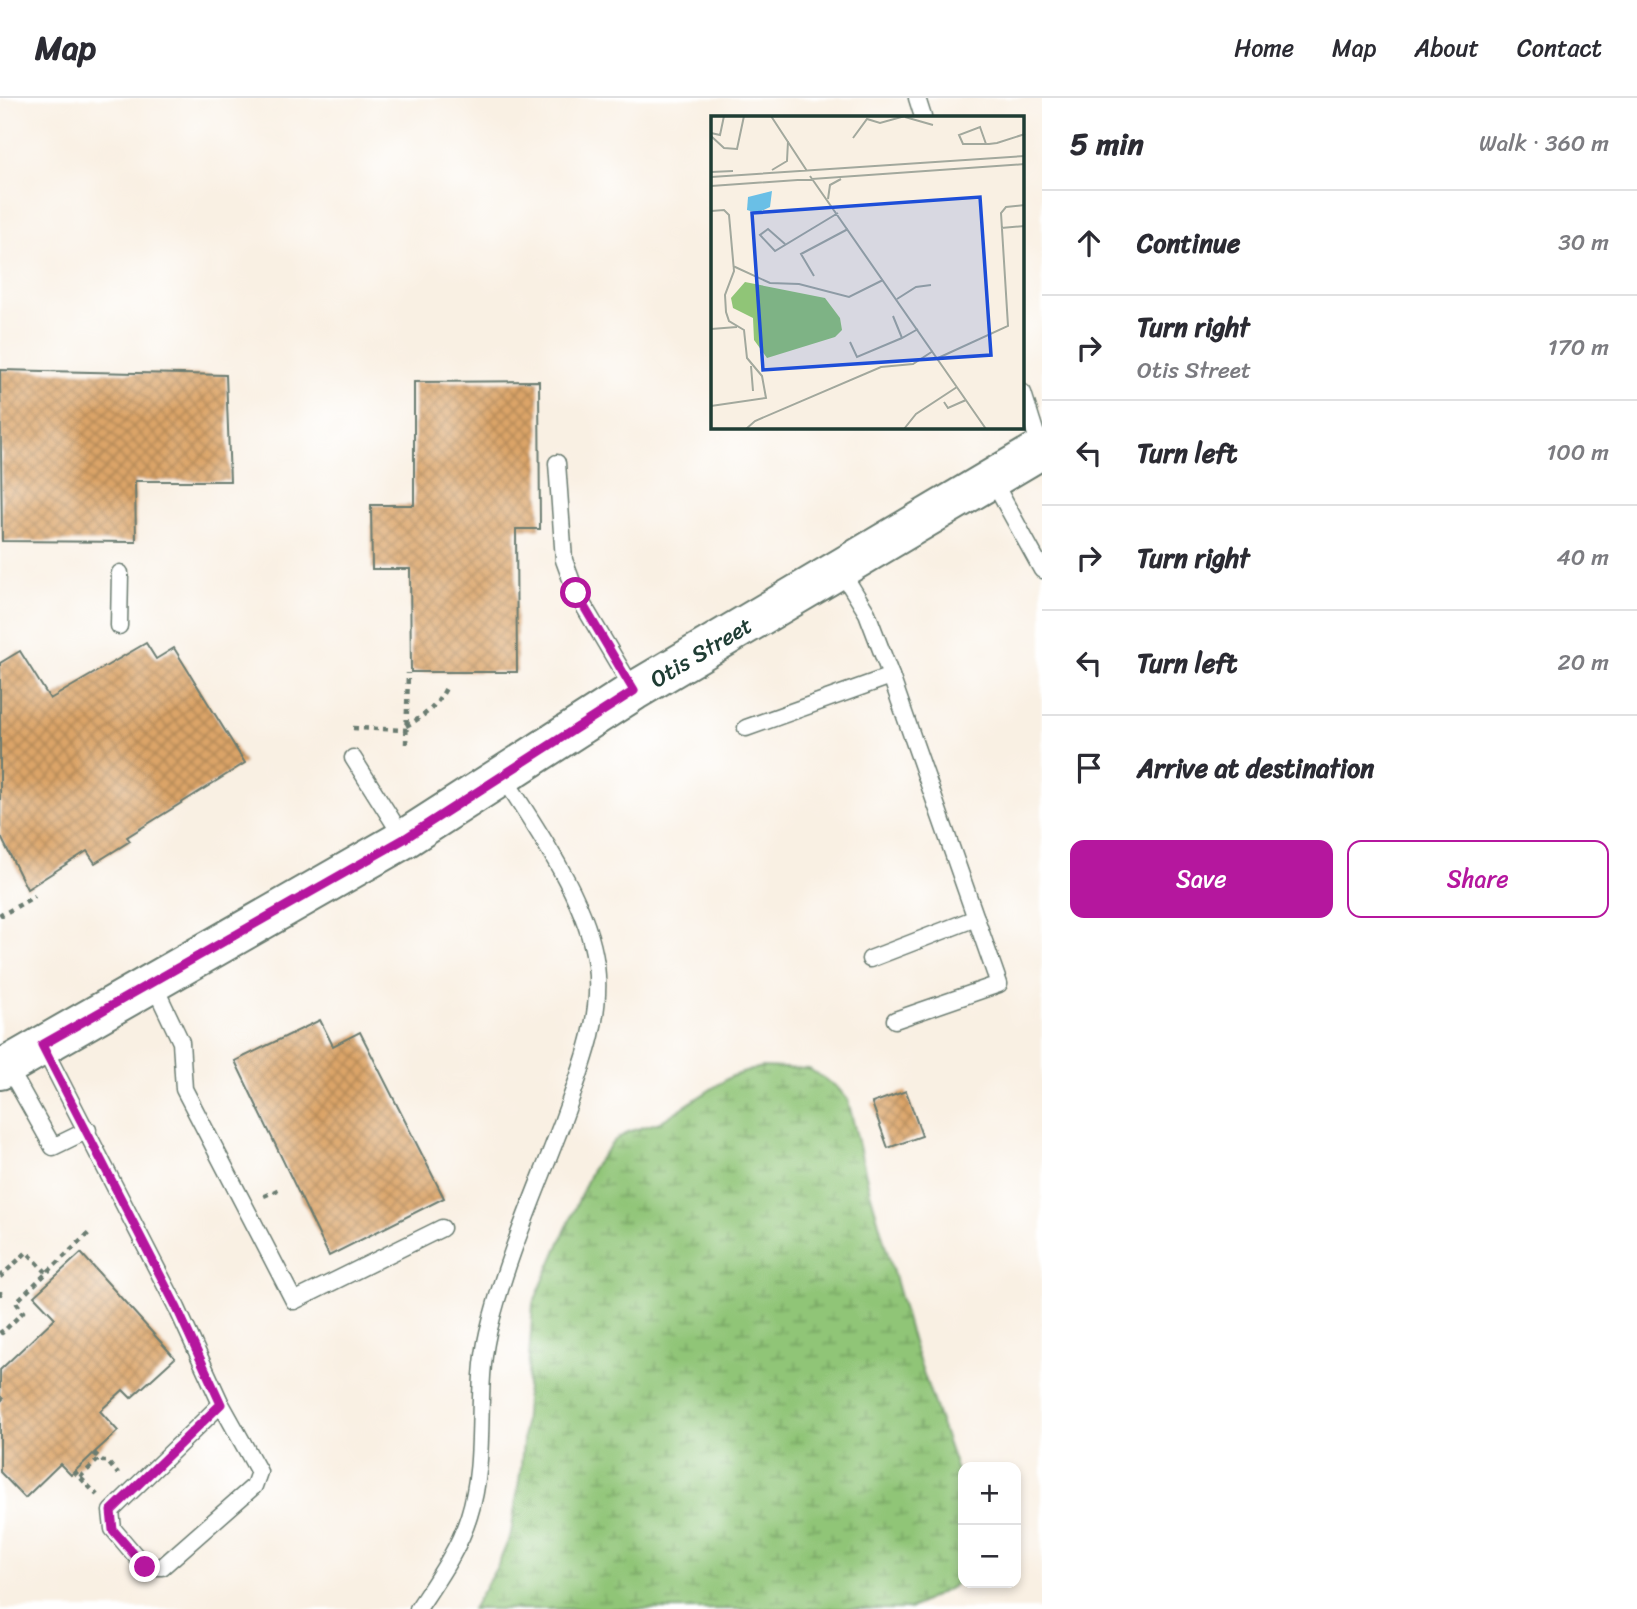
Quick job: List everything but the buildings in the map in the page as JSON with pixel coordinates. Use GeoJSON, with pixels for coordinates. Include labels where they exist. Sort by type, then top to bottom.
{"type":"FeatureCollection","features":[{"type":"Feature","properties":{"kind":"main road","name":"Otis Street"},"geometry":{"type":"LineString","coordinates":[[3,1068],[404,839],[634,691],[1041,450]]}},
{"type":"Feature","properties":{"kind":"lane"},"geometry":{"type":"LineString","coordinates":[[917,98],[923,116]]}},
{"type":"Feature","properties":{"kind":"lane"},"geometry":{"type":"LineString","coordinates":[[1024,396],[1041,450]]}},
{"type":"Feature","properties":{"kind":"lane"},"geometry":{"type":"LineString","coordinates":[[557,463],[564,560],[576,593],[634,691]]}},
{"type":"Feature","properties":{"kind":"lane"},"geometry":{"type":"LineString","coordinates":[[992,479],[1042,570]]}},
{"type":"Feature","properties":{"kind":"lane"},"geometry":{"type":"LineString","coordinates":[[840,569],[867,613],[999,984],[895,1020]]}},
{"type":"Feature","properties":{"kind":"lane"},"geometry":{"type":"LineString","coordinates":[[119,626],[120,573]]}},
{"type":"Feature","properties":{"kind":"lane"},"geometry":{"type":"LineString","coordinates":[[746,728],[891,676]]}},
{"type":"Feature","properties":{"kind":"lane"},"geometry":{"type":"LineString","coordinates":[[354,758],[404,839]]}},
{"type":"Feature","properties":{"kind":"lane"},"geometry":{"type":"LineString","coordinates":[[418,1609],[460,1539],[468,1518],[478,1472],[480,1387],[488,1333],[505,1278],[586,1057],[596,1010],[596,963],[585,920],[559,869],[503,776]]}},
{"type":"Feature","properties":{"kind":"lane"},"geometry":{"type":"LineString","coordinates":[[870,959],[976,918]]}},
{"type":"Feature","properties":{"kind":"lane"},"geometry":{"type":"LineString","coordinates":[[152,981],[181,1042],[184,1089],[294,1301],[442,1228]]}},
{"type":"Feature","properties":{"kind":"lane"},"geometry":{"type":"LineString","coordinates":[[42,1045],[88,1130],[221,1404],[257,1467],[258,1479],[162,1567],[145,1567],[113,1530],[111,1511],[221,1404]]}},
{"type":"Feature","properties":{"kind":"lane"},"geometry":{"type":"LineString","coordinates":[[3,1068],[53,1147],[88,1130]]}},
{"type":"Feature","properties":{"kind":"path"},"geometry":{"type":"LineString","coordinates":[[406,744],[408,673]]}},
{"type":"Feature","properties":{"kind":"path"},"geometry":{"type":"LineString","coordinates":[[353,727],[406,728],[422,718],[440,701],[447,685]]}},
{"type":"Feature","properties":{"kind":"path"},"geometry":{"type":"LineString","coordinates":[[0,912],[2,915],[35,896]]}},
{"type":"Feature","properties":{"kind":"path"},"geometry":{"type":"LineString","coordinates":[[0,1330],[2,1333],[23,1312],[16,1302],[90,1232]]}},
{"type":"Feature","properties":{"kind":"path"},"geometry":{"type":"LineString","coordinates":[[0,1277],[27,1252],[46,1272]]}},
{"type":"Feature","properties":{"kind":"path"},"geometry":{"type":"LineString","coordinates":[[94,1453],[107,1461]]}},
{"type":"Feature","properties":{"kind":"path"},"geometry":{"type":"LineString","coordinates":[[74,1471],[81,1478],[100,1458]]}},
{"type":"Feature","properties":{"kind":"green space"},"geometry":{"type":"Polygon","coordinates":[[[761,1067],[809,1069],[837,1087],[848,1100],[869,1188],[914,1346],[958,1474],[958,1581],[910,1609],[472,1609],[498,1565],[511,1534],[521,1468],[533,1304],[593,1167],[614,1141],[628,1132],[660,1122],[730,1077],[761,1067]]]}},
{"type":"Feature","properties":{"kind":"route"},"geometry":{"type":"LineString","coordinates":[[145,1567],[113,1530],[111,1511],[221,1404],[177,1308],[88,1130],[42,1045],[404,839],[634,691],[576,593]]}}]}
